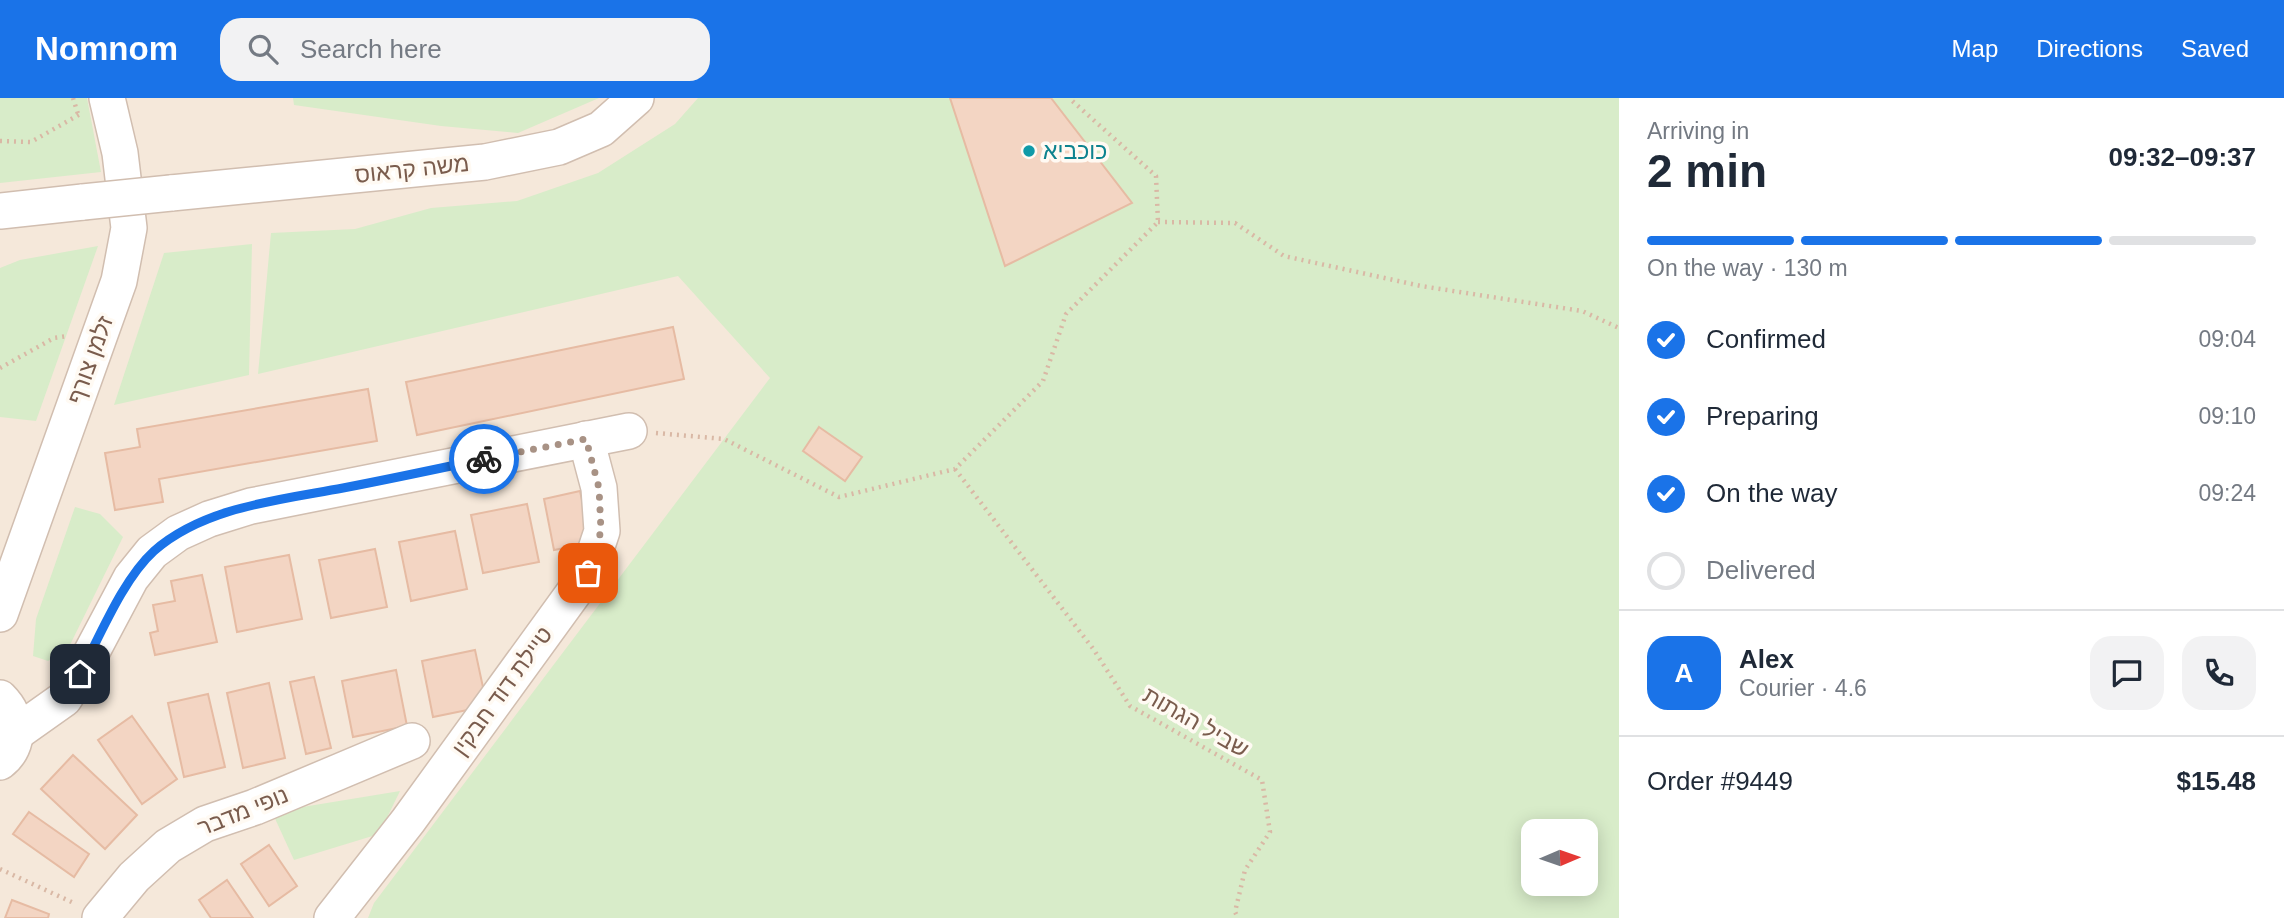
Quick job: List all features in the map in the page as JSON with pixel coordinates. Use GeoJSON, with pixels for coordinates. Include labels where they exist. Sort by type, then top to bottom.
{"type":"FeatureCollection","features":[{"type":"Feature","properties":{"kind":"street","name":"משה קראוס"},"geometry":{"type":"LineString","coordinates":[[0,211],[485,162],[559,147],[601,129],[636,98]]}},
{"type":"Feature","properties":{"kind":"street","name":"זלמן צורף"},"geometry":{"type":"LineString","coordinates":[[0,614],[6,576],[119,281],[129,228],[120,153],[99,107]]}},
{"type":"Feature","properties":{"kind":"street"},"geometry":{"type":"LineString","coordinates":[[8,748],[64,699],[131,578],[152,552],[178,533],[209,519],[250,506],[629,430]]}},
{"type":"Feature","properties":{"kind":"street","name":"טיילת דוד חבקין"},"geometry":{"type":"LineString","coordinates":[[332,918],[408,821],[588,573],[601,531],[599,488],[586,439]]}},
{"type":"Feature","properties":{"kind":"street"},"geometry":{"type":"LineString","coordinates":[[0,698],[8,706],[14,719],[8,748]]}},
{"type":"Feature","properties":{"kind":"street","name":"נופי מדבר"},"geometry":{"type":"LineString","coordinates":[[101,917],[134,877],[168,846],[205,824],[255,807],[412,741]]}},
{"type":"Feature","properties":{"kind":"path"},"geometry":{"type":"LineString","coordinates":[[73,98],[99,107]]}},
{"type":"Feature","properties":{"kind":"path"},"geometry":{"type":"LineString","coordinates":[[1069,98],[1156,176],[1158,222]]}},
{"type":"Feature","properties":{"kind":"path"},"geometry":{"type":"LineString","coordinates":[[0,141],[31,142],[99,107]]}},
{"type":"Feature","properties":{"kind":"path"},"geometry":{"type":"LineString","coordinates":[[629,430],[724,439],[839,496],[955,469],[1043,381],[1066,314],[1158,222],[1235,223],[1284,256],[1420,286],[1583,311],[1619,328]]}},
{"type":"Feature","properties":{"kind":"path"},"geometry":{"type":"LineString","coordinates":[[0,368],[54,338],[101,330]]}},
{"type":"Feature","properties":{"kind":"path","name":"שביל הגתות"},"geometry":{"type":"LineString","coordinates":[[955,469],[1094,650],[1130,706],[1262,780],[1269,832],[1245,870],[1235,912],[1238,918]]}},
{"type":"Feature","properties":{"kind":"path"},"geometry":{"type":"LineString","coordinates":[[0,869],[101,917]]}},
{"type":"Feature","properties":{"kind":"shaded area"},"geometry":{"type":"Polygon","coordinates":[[[0,98],[900,98],[873,239],[423,918],[0,918],[0,98]]]}},
{"type":"Feature","properties":{"kind":"green space"},"geometry":{"type":"Polygon","coordinates":[[[0,98],[87,98],[101,172],[0,183],[0,98]]]}},
{"type":"Feature","properties":{"kind":"green space"},"geometry":{"type":"Polygon","coordinates":[[[293,98],[599,98],[518,133],[441,126],[294,105],[293,98]]]}},
{"type":"Feature","properties":{"kind":"green space"},"geometry":{"type":"Polygon","coordinates":[[[698,98],[1619,98],[1619,918],[368,918],[374,903],[770,378],[678,276],[258,374],[271,233],[355,229],[431,208],[517,201],[598,173],[675,124],[698,98]]]}},
{"type":"Feature","properties":{"kind":"green space"},"geometry":{"type":"Polygon","coordinates":[[[252,244],[249,375],[114,405],[164,253],[252,244]]]}},
{"type":"Feature","properties":{"kind":"green space"},"geometry":{"type":"Polygon","coordinates":[[[98,246],[36,421],[0,417],[0,268],[20,260],[98,246]]]}},
{"type":"Feature","properties":{"kind":"green space"},"geometry":{"type":"Polygon","coordinates":[[[75,507],[100,514],[123,537],[67,651],[48,661],[33,656],[36,619],[75,507]]]}},
{"type":"Feature","properties":{"kind":"green space"},"geometry":{"type":"Polygon","coordinates":[[[400,791],[379,834],[294,860],[272,812],[400,791]]]}},
{"type":"Feature","properties":{"kind":"building","name":"כוכביא"},"geometry":{"type":"Polygon","coordinates":[[[950,98],[1051,98],[1132,203],[1005,266],[950,98]]]}},
{"type":"Feature","properties":{"kind":"building"},"geometry":{"type":"Polygon","coordinates":[[[673,327],[684,379],[417,435],[406,382],[673,327]]]}},
{"type":"Feature","properties":{"kind":"building"},"geometry":{"type":"Polygon","coordinates":[[[368,389],[377,441],[159,479],[163,502],[115,510],[105,453],[140,447],[137,429],[368,389]]]}},
{"type":"Feature","properties":{"kind":"building"},"geometry":{"type":"Polygon","coordinates":[[[819,427],[862,457],[845,481],[803,451],[819,427]]]}},
{"type":"Feature","properties":{"kind":"building"},"geometry":{"type":"Polygon","coordinates":[[[580,491],[591,543],[554,550],[544,499],[580,491]]]}},
{"type":"Feature","properties":{"kind":"building"},"geometry":{"type":"Polygon","coordinates":[[[527,504],[539,562],[483,573],[471,515],[527,504]]]}},
{"type":"Feature","properties":{"kind":"building"},"geometry":{"type":"Polygon","coordinates":[[[455,531],[467,589],[411,601],[399,542],[455,531]]]}},
{"type":"Feature","properties":{"kind":"building"},"geometry":{"type":"Polygon","coordinates":[[[375,549],[387,607],[331,618],[319,560],[375,549]]]}},
{"type":"Feature","properties":{"kind":"building"},"geometry":{"type":"Polygon","coordinates":[[[289,555],[302,619],[237,632],[225,567],[289,555]]]}},
{"type":"Feature","properties":{"kind":"building"},"geometry":{"type":"Polygon","coordinates":[[[202,575],[217,642],[155,655],[150,633],[158,631],[153,605],[175,601],[171,581],[202,575]]]}},
{"type":"Feature","properties":{"kind":"building"},"geometry":{"type":"Polygon","coordinates":[[[475,650],[487,706],[433,717],[422,661],[475,650]]]}},
{"type":"Feature","properties":{"kind":"building"},"geometry":{"type":"Polygon","coordinates":[[[396,670],[407,726],[353,737],[342,681],[396,670]]]}},
{"type":"Feature","properties":{"kind":"building"},"geometry":{"type":"Polygon","coordinates":[[[314,677],[331,748],[306,754],[290,682],[314,677]]]}},
{"type":"Feature","properties":{"kind":"building"},"geometry":{"type":"Polygon","coordinates":[[[269,683],[285,758],[243,768],[227,693],[269,683]]]}},
{"type":"Feature","properties":{"kind":"building"},"geometry":{"type":"Polygon","coordinates":[[[208,694],[225,767],[184,777],[168,703],[208,694]]]}},
{"type":"Feature","properties":{"kind":"building"},"geometry":{"type":"Polygon","coordinates":[[[132,716],[177,779],[142,804],[98,740],[132,716]]]}},
{"type":"Feature","properties":{"kind":"building"},"geometry":{"type":"Polygon","coordinates":[[[73,755],[137,815],[105,849],[41,789],[73,755]]]}},
{"type":"Feature","properties":{"kind":"building"},"geometry":{"type":"Polygon","coordinates":[[[29,812],[89,854],[74,877],[13,834],[29,812]]]}},
{"type":"Feature","properties":{"kind":"building"},"geometry":{"type":"Polygon","coordinates":[[[269,845],[297,886],[269,906],[241,864],[269,845]]]}},
{"type":"Feature","properties":{"kind":"building"},"geometry":{"type":"Polygon","coordinates":[[[227,880],[253,918],[211,918],[199,900],[227,880]]]}},
{"type":"Feature","properties":{"kind":"building"},"geometry":{"type":"Polygon","coordinates":[[[12,900],[49,914],[48,918],[5,918],[12,900]]]}},
{"type":"Feature","properties":{"kind":"way so far"},"geometry":{"type":"LineString","coordinates":[[484,459],[586,439],[599,488],[601,531],[588,573]]}},
{"type":"Feature","properties":{"kind":"place","name":"כוכביא"},"geometry":{"type":"Point","coordinates":[1029,151]}},
{"type":"Feature","properties":{"kind":"route"},"geometry":{"type":"LineString","coordinates":[[80,674],[131,578],[152,552],[178,533],[209,519],[250,506],[484,459]]}}]}
